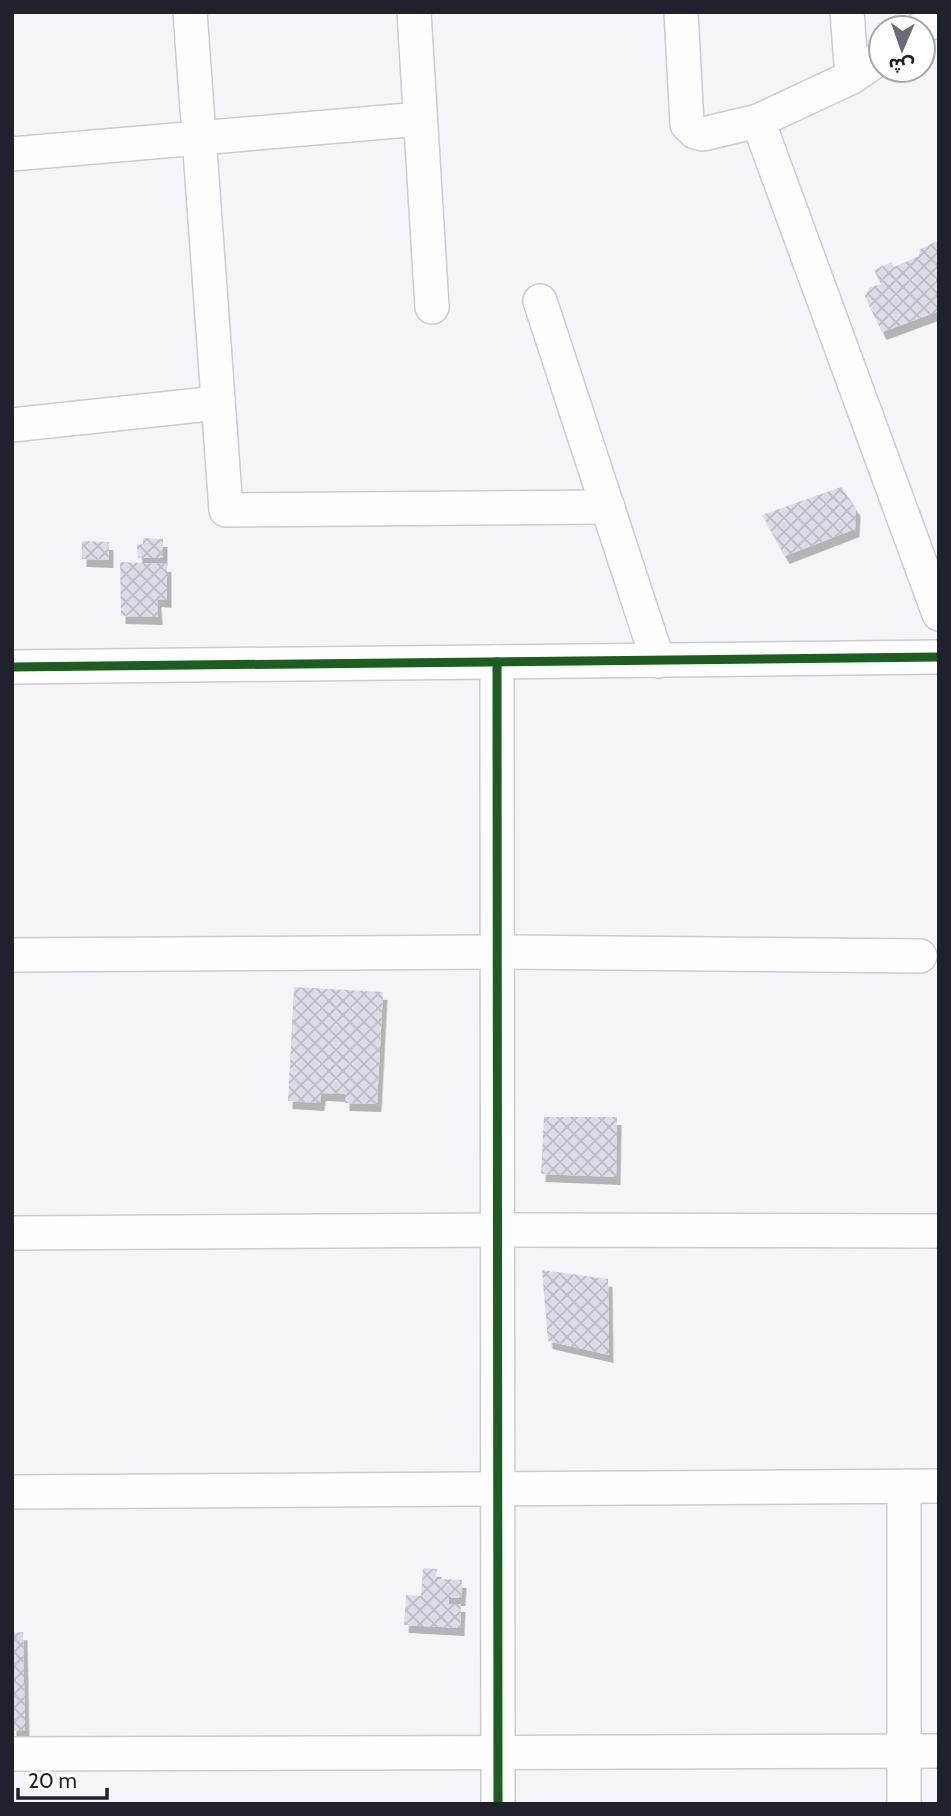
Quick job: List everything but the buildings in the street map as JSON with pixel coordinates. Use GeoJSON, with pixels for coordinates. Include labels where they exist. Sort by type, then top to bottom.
{"type":"FeatureCollection","features":[{"type":"Feature","properties":{"kind":"street"},"geometry":{"type":"LineString","coordinates":[[190,12],[226,510],[608,507]]}},
{"type":"Feature","properties":{"kind":"street"},"geometry":{"type":"LineString","coordinates":[[414,12],[432,307]]}},
{"type":"Feature","properties":{"kind":"street"},"geometry":{"type":"LineString","coordinates":[[681,12],[687,124],[695,132],[703,134],[758,121],[852,77],[867,67]]}},
{"type":"Feature","properties":{"kind":"street"},"geometry":{"type":"LineString","coordinates":[[847,12],[852,77]]}},
{"type":"Feature","properties":{"kind":"street"},"geometry":{"type":"LineString","coordinates":[[12,155],[420,119]]}},
{"type":"Feature","properties":{"kind":"street"},"geometry":{"type":"LineString","coordinates":[[758,121],[939,614]]}},
{"type":"Feature","properties":{"kind":"street"},"geometry":{"type":"LineString","coordinates":[[540,301],[659,661]]}},
{"type":"Feature","properties":{"kind":"street"},"geometry":{"type":"LineString","coordinates":[[12,425],[218,403]]}},
{"type":"Feature","properties":{"kind":"street"},"geometry":{"type":"LineString","coordinates":[[12,667],[939,657]]}},
{"type":"Feature","properties":{"kind":"street"},"geometry":{"type":"LineString","coordinates":[[496,662],[498,1804]]}},
{"type":"Feature","properties":{"kind":"street"},"geometry":{"type":"LineString","coordinates":[[12,955],[496,952],[920,956]]}},
{"type":"Feature","properties":{"kind":"street"},"geometry":{"type":"LineString","coordinates":[[12,1233],[939,1231]]}},
{"type":"Feature","properties":{"kind":"street"},"geometry":{"type":"LineString","coordinates":[[904,1486],[904,1804]]}},
{"type":"Feature","properties":{"kind":"street"},"geometry":{"type":"LineString","coordinates":[[12,1492],[939,1486]]}},
{"type":"Feature","properties":{"kind":"street"},"geometry":{"type":"LineString","coordinates":[[12,1754],[939,1751]]}},
{"type":"Feature","properties":{"kind":"cycle path"},"geometry":{"type":"LineString","coordinates":[[12,667],[939,657]]}},
{"type":"Feature","properties":{"kind":"cycle path"},"geometry":{"type":"LineString","coordinates":[[497,662],[498,1804]]}}]}
